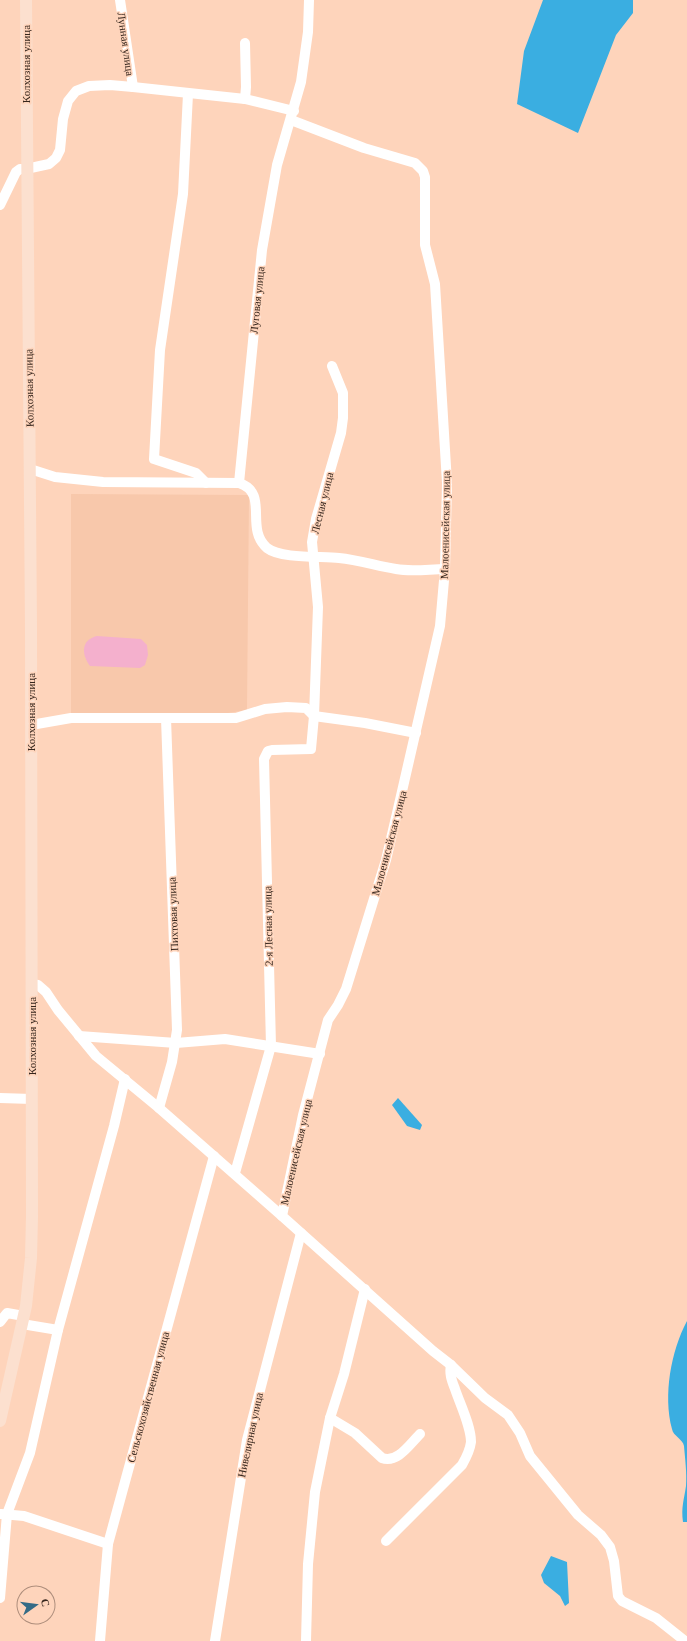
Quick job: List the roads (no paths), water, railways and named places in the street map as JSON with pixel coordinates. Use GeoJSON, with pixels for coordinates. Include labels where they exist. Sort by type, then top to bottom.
{"type":"FeatureCollection","features":[{"type":"Feature","properties":{"kind":"main road","name":"Колхозная улица"},"geometry":{"type":"LineString","coordinates":[[0,1421],[23,1320],[31,1258],[32,984],[30,469],[26,169],[26,0]]}},
{"type":"Feature","properties":{"kind":"street","name":"Лунная улица"},"geometry":{"type":"LineString","coordinates":[[120,0],[133,87]]}},
{"type":"Feature","properties":{"kind":"street","name":"Луговая улица"},"geometry":{"type":"LineString","coordinates":[[239,483],[262,250],[277,165],[301,82],[308,32],[309,0]]}},
{"type":"Feature","properties":{"kind":"street"},"geometry":{"type":"LineString","coordinates":[[245,43],[245,99]]}},
{"type":"Feature","properties":{"kind":"street"},"geometry":{"type":"LineString","coordinates":[[0,205],[16,172],[20,168],[26,169],[49,164],[56,158],[60,150],[63,119],[68,102],[76,91],[89,86],[110,85],[245,99],[292,116]]}},
{"type":"Feature","properties":{"kind":"street"},"geometry":{"type":"LineString","coordinates":[[188,94],[183,194],[160,350],[154,459],[196,473],[206,483]]}},
{"type":"Feature","properties":{"kind":"street","name":"Малоенисейская улица"},"geometry":{"type":"LineString","coordinates":[[292,116],[364,148],[415,163],[423,171],[425,177],[426,245],[435,284],[447,483],[445,569],[440,626],[416,733],[386,860],[346,989],[328,1020],[303,1115],[282,1216],[433,1351],[451,1365],[485,1398],[508,1415],[520,1433],[530,1456],[578,1515],[601,1535],[610,1547],[614,1561],[618,1596],[622,1601],[656,1618],[685,1641]]}},
{"type":"Feature","properties":{"kind":"street","name":"Лесная улица"},"geometry":{"type":"LineString","coordinates":[[314,716],[318,607],[312,557],[312,542],[316,519],[341,433],[343,418],[343,393],[332,366]]}},
{"type":"Feature","properties":{"kind":"street"},"geometry":{"type":"LineString","coordinates":[[30,469],[55,477],[102,482],[239,483],[251,489],[255,496],[256,530],[259,538],[269,549],[280,553],[312,557],[340,558],[398,570],[445,569]]}},
{"type":"Feature","properties":{"kind":"street"},"geometry":{"type":"LineString","coordinates":[[31,725],[71,718],[236,718],[266,709],[287,707],[306,708],[314,716],[365,723],[416,733]]}},
{"type":"Feature","properties":{"kind":"street","name":"2-я Лесная улица"},"geometry":{"type":"LineString","coordinates":[[235,1173],[271,1046],[264,759],[268,752],[272,750],[311,749],[314,716]]}},
{"type":"Feature","properties":{"kind":"street","name":"Пихтовая улица"},"geometry":{"type":"LineString","coordinates":[[159,1108],[176,1043],[177,1022],[166,718]]}},
{"type":"Feature","properties":{"kind":"street"},"geometry":{"type":"LineString","coordinates":[[32,984],[38,985],[46,992],[58,1010],[96,1056],[235,1173],[282,1216]]}},
{"type":"Feature","properties":{"kind":"street"},"geometry":{"type":"LineString","coordinates":[[79,1036],[176,1043],[225,1039],[320,1054]]}},
{"type":"Feature","properties":{"kind":"street"},"geometry":{"type":"LineString","coordinates":[[0,1598],[3,1514],[30,1453],[58,1330],[114,1126],[125,1079]]}},
{"type":"Feature","properties":{"kind":"street"},"geometry":{"type":"LineString","coordinates":[[0,1098],[32,1099]]}},
{"type":"Feature","properties":{"kind":"street","name":"Сельскохозяйственная улица"},"geometry":{"type":"LineString","coordinates":[[100,1641],[108,1544],[214,1156]]}},
{"type":"Feature","properties":{"kind":"street","name":"Нивелирная улица"},"geometry":{"type":"LineString","coordinates":[[215,1641],[247,1440],[301,1233]]}},
{"type":"Feature","properties":{"kind":"street"},"geometry":{"type":"LineString","coordinates":[[306,1641],[308,1564],[314,1499],[330,1418],[344,1374],[365,1289]]}},
{"type":"Feature","properties":{"kind":"street"},"geometry":{"type":"LineString","coordinates":[[0,1322],[7,1313],[23,1320],[58,1330]]}},
{"type":"Feature","properties":{"kind":"street"},"geometry":{"type":"LineString","coordinates":[[386,1541],[462,1465],[468,1454],[471,1443],[470,1432],[452,1380],[450,1371],[451,1365]]}},
{"type":"Feature","properties":{"kind":"street"},"geometry":{"type":"LineString","coordinates":[[330,1418],[355,1433],[386,1460],[395,1459],[420,1434]]}},
{"type":"Feature","properties":{"kind":"street"},"geometry":{"type":"LineString","coordinates":[[3,1514],[24,1516],[108,1544]]}},
{"type":"Feature","properties":{"kind":"water"},"geometry":{"type":"Polygon","coordinates":[[[543,0],[633,0],[633,13],[616,35],[578,133],[517,104],[524,51],[543,0]]]}},
{"type":"Feature","properties":{"kind":"water"},"geometry":{"type":"Polygon","coordinates":[[[398,1098],[422,1125],[420,1130],[407,1126],[392,1105],[398,1098]]]}},
{"type":"Feature","properties":{"kind":"water"},"geometry":{"type":"Polygon","coordinates":[[[687,1321],[687,1522],[683,1522],[682,1517],[686,1486],[684,1446],[682,1441],[674,1434],[672,1429],[668,1402],[670,1374],[673,1359],[681,1333],[687,1321]]]}},
{"type":"Feature","properties":{"kind":"water"},"geometry":{"type":"Polygon","coordinates":[[[551,1556],[567,1562],[569,1603],[565,1606],[560,1596],[544,1583],[541,1575],[551,1556]]]}}]}
